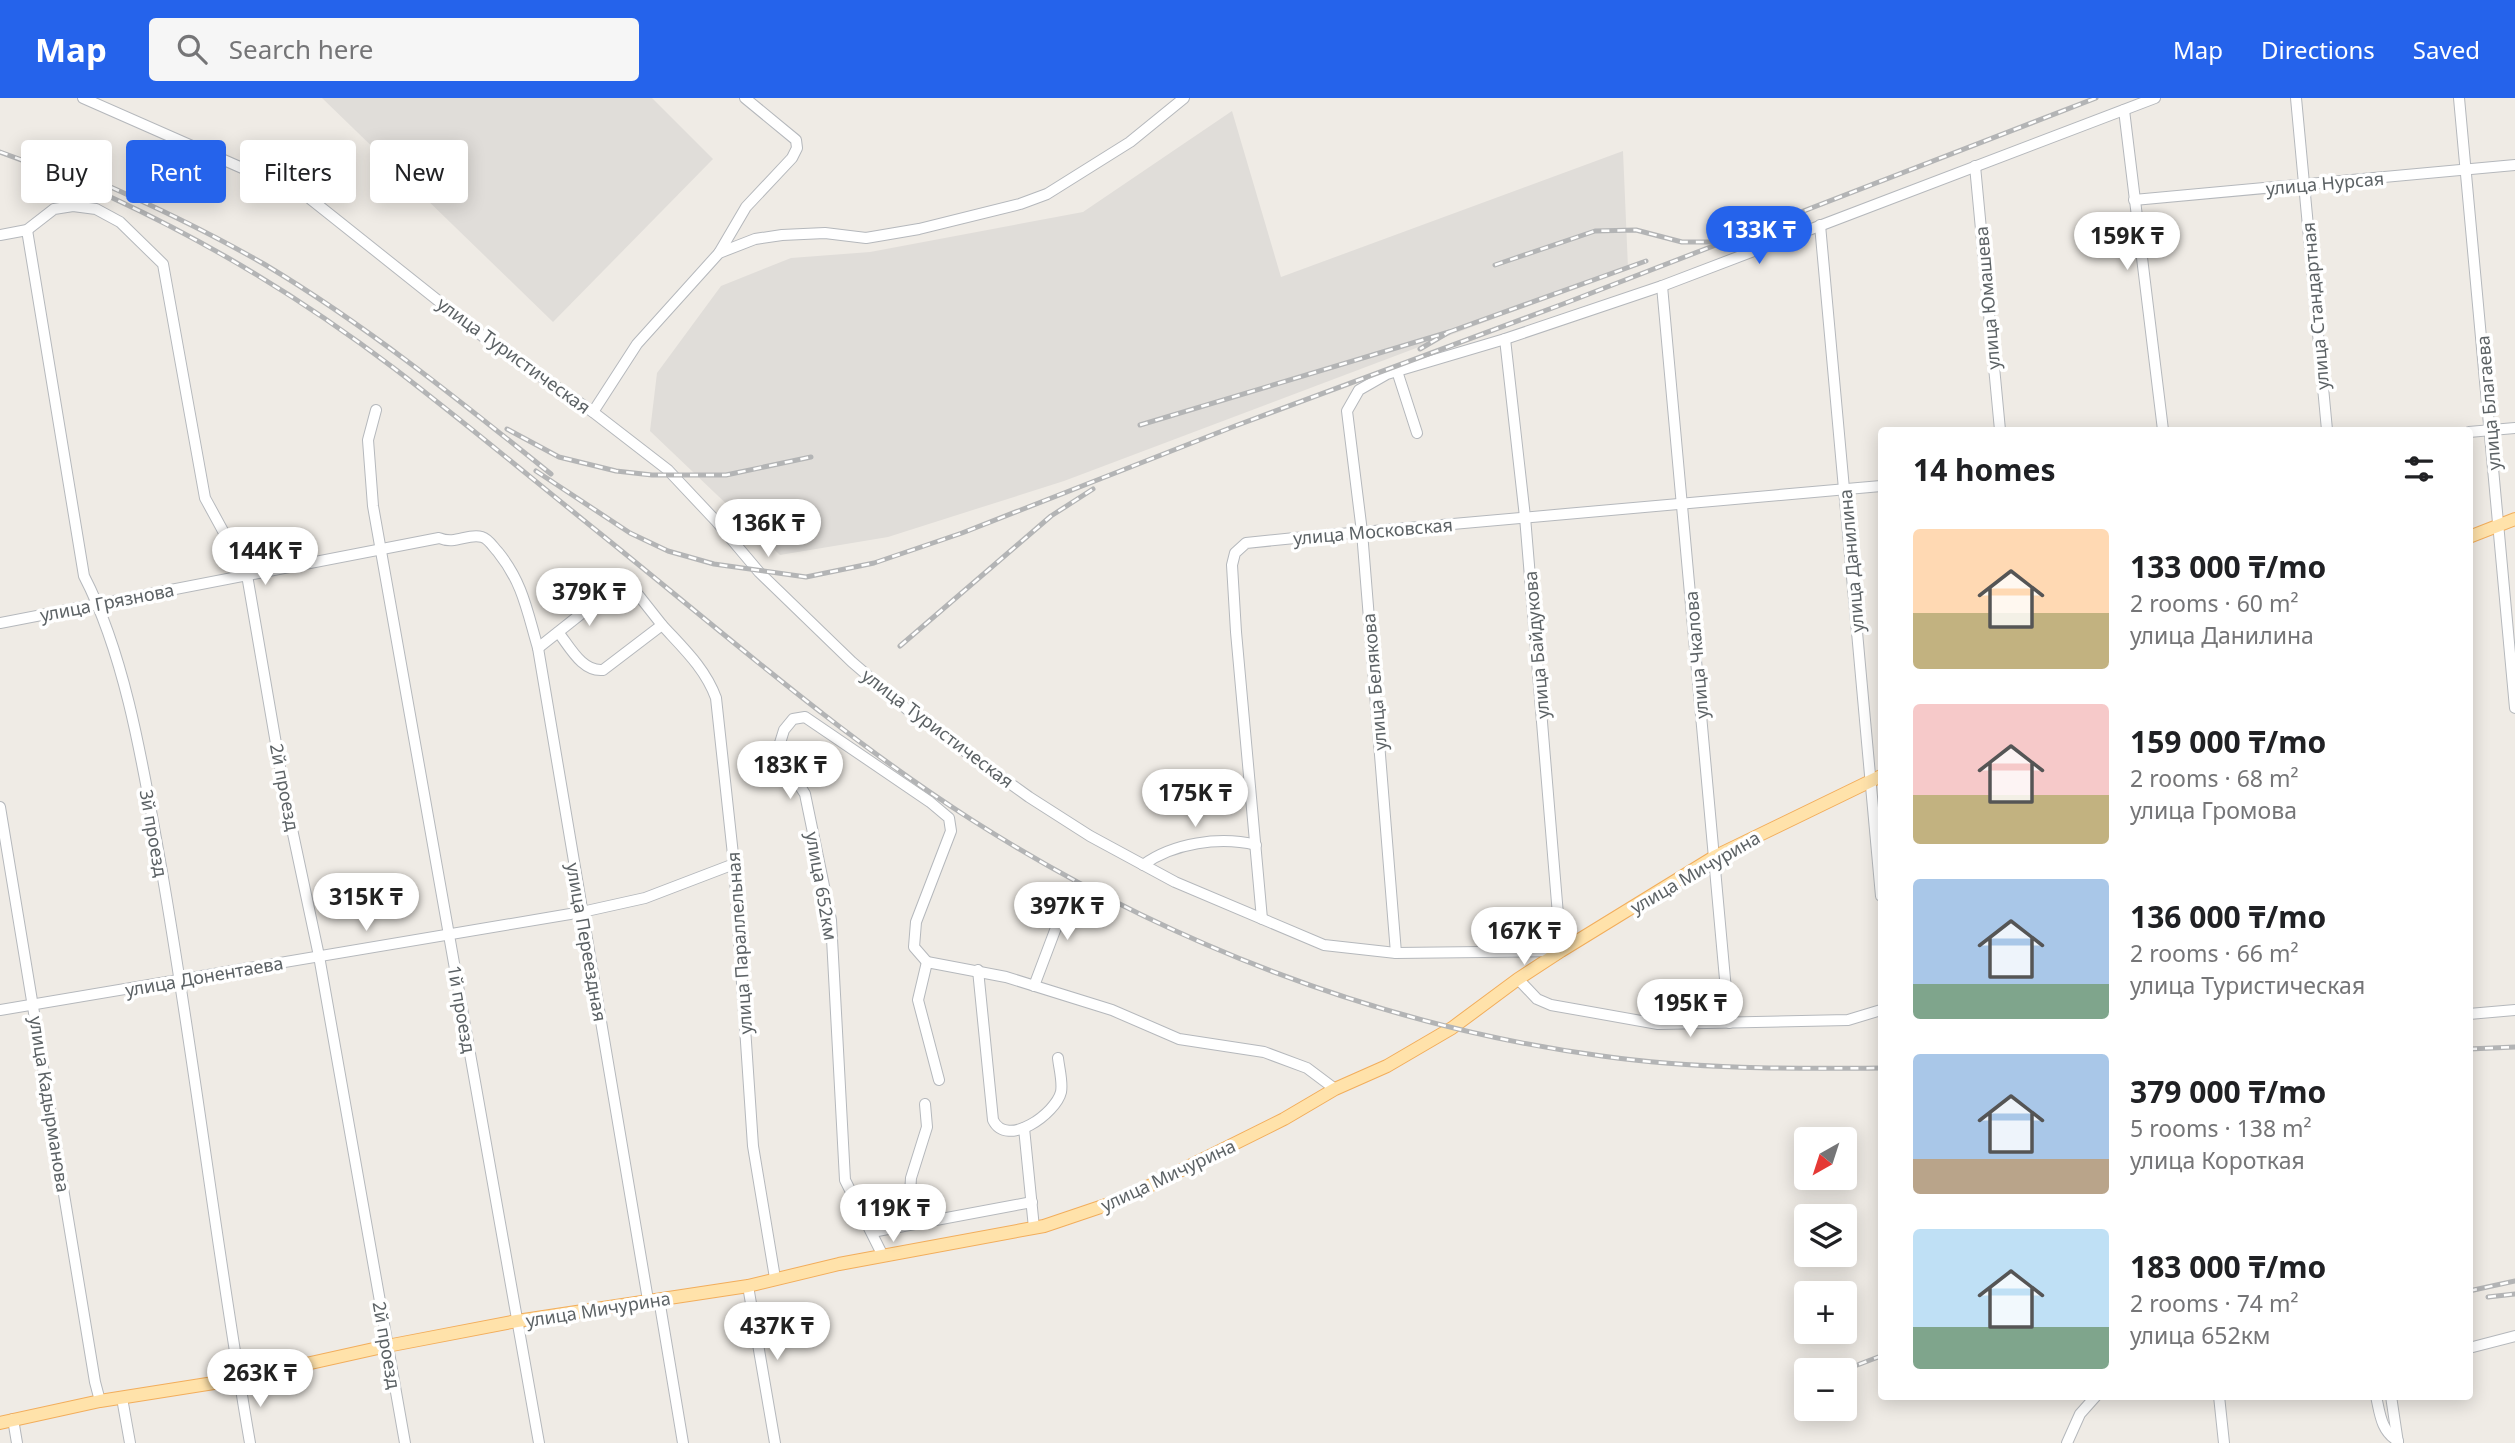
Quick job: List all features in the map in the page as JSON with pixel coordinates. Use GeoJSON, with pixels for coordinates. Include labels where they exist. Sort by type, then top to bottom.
{"type":"FeatureCollection","features":[{"type":"Feature","properties":{"kind":"main road"},"geometry":{"type":"LineString","coordinates":[[2473,535],[2515,519]]}},
{"type":"Feature","properties":{"kind":"main road","name":"улица Мичурина"},"geometry":{"type":"LineString","coordinates":[[6,1421],[100,1401],[239,1379],[517,1321],[748,1286],[883,1256],[1034,1228],[1131,1196],[1284,1119],[1335,1089],[1387,1066],[1452,1028],[1561,951],[1714,857],[1876,778]]}},
{"type":"Feature","properties":{"kind":"street","name":"улица Туристическая"},"geometry":{"type":"LineString","coordinates":[[83,98],[308,197],[490,342],[593,412],[668,470],[759,572],[852,662],[909,710],[1029,797],[1090,836],[1175,883],[1324,945],[1396,953],[1561,951]]}},
{"type":"Feature","properties":{"kind":"street"},"geometry":{"type":"LineString","coordinates":[[593,412],[637,344],[719,253],[746,207],[792,158],[797,148],[796,140],[745,98]]}},
{"type":"Feature","properties":{"kind":"street"},"geometry":{"type":"LineString","coordinates":[[719,253],[755,239],[782,235],[825,233],[866,238],[1020,204],[1047,194],[1130,142],[1184,98]]}},
{"type":"Feature","properties":{"kind":"street"},"geometry":{"type":"LineString","coordinates":[[1417,433],[1397,371],[1505,339],[1662,286],[2155,98]]}},
{"type":"Feature","properties":{"kind":"street","name":"улица Стандартная"},"geometry":{"type":"LineString","coordinates":[[2296,98],[2327,427]]}},
{"type":"Feature","properties":{"kind":"street","name":"улица Благаева"},"geometry":{"type":"LineString","coordinates":[[2459,98],[2515,708]]}},
{"type":"Feature","properties":{"kind":"street"},"geometry":{"type":"LineString","coordinates":[[2124,110],[2163,427]]}},
{"type":"Feature","properties":{"kind":"street","name":"улица Нурсая"},"geometry":{"type":"LineString","coordinates":[[2134,200],[2515,165]]}},
{"type":"Feature","properties":{"kind":"street","name":"улица Юмашева"},"geometry":{"type":"LineString","coordinates":[[1975,166],[2000,427]]}},
{"type":"Feature","properties":{"kind":"street","name":"2й проезд"},"geometry":{"type":"LineString","coordinates":[[27,230],[54,209],[73,206],[96,209],[120,222],[163,264],[205,498],[247,575],[285,796],[319,956],[405,1443]]}},
{"type":"Feature","properties":{"kind":"street","name":"улица Данилина"},"geometry":{"type":"LineString","coordinates":[[1820,225],[1844,489],[1876,778],[1878,825]]}},
{"type":"Feature","properties":{"kind":"street"},"geometry":{"type":"LineString","coordinates":[[0,235],[27,230]]}},
{"type":"Feature","properties":{"kind":"street","name":"3й проезд"},"geometry":{"type":"LineString","coordinates":[[27,230],[85,576],[99,605],[126,694],[146,786],[181,981],[250,1443]]}},
{"type":"Feature","properties":{"kind":"street","name":"улица Чкалова"},"geometry":{"type":"LineString","coordinates":[[1662,286],[1729,1023]]}},
{"type":"Feature","properties":{"kind":"street","name":"улица Байдукова"},"geometry":{"type":"LineString","coordinates":[[1505,339],[1525,517],[1561,951]]}},
{"type":"Feature","properties":{"kind":"street","name":"улица Белякова"},"geometry":{"type":"LineString","coordinates":[[1396,953],[1362,532],[1347,411],[1359,390],[1397,371]]}},
{"type":"Feature","properties":{"kind":"street","name":"1й проезд"},"geometry":{"type":"LineString","coordinates":[[376,410],[368,440],[373,506],[539,1443]]}},
{"type":"Feature","properties":{"kind":"street"},"geometry":{"type":"LineString","coordinates":[[2473,432],[2515,428]]}},
{"type":"Feature","properties":{"kind":"street","name":"улица Московская"},"geometry":{"type":"LineString","coordinates":[[1262,919],[1232,565],[1236,553],[1246,543],[1878,486]]}},
{"type":"Feature","properties":{"kind":"street","name":"улица Грязнова"},"geometry":{"type":"LineString","coordinates":[[0,623],[439,538],[448,542],[479,536],[486,539],[520,586]]}},
{"type":"Feature","properties":{"kind":"street","name":"улица Параллельная"},"geometry":{"type":"LineString","coordinates":[[558,632],[620,583],[626,583],[696,662],[710,681],[716,698],[734,863],[753,1146],[775,1278]]}},
{"type":"Feature","properties":{"kind":"street","name":"улица Переездная"},"geometry":{"type":"LineString","coordinates":[[520,586],[538,648],[582,912],[653,1299],[683,1443]]}},
{"type":"Feature","properties":{"kind":"street"},"geometry":{"type":"LineString","coordinates":[[538,648],[558,632],[586,666],[596,671],[603,670],[662,625]]}},
{"type":"Feature","properties":{"kind":"street","name":"улица 652км"},"geometry":{"type":"LineString","coordinates":[[883,1256],[845,1180],[831,920],[805,794],[784,761],[780,743],[784,730],[793,719],[805,717],[930,802],[948,818],[951,831],[916,922],[914,947],[927,962]]}},
{"type":"Feature","properties":{"kind":"street","name":"улица Кадырманова"},"geometry":{"type":"LineString","coordinates":[[0,807],[100,1401]]}},
{"type":"Feature","properties":{"kind":"street"},"geometry":{"type":"LineString","coordinates":[[1143,865],[1167,851],[1224,840],[1256,845]]}},
{"type":"Feature","properties":{"kind":"street","name":"улица Донентаева"},"geometry":{"type":"LineString","coordinates":[[0,1010],[582,912],[645,898],[734,863]]}},
{"type":"Feature","properties":{"kind":"street"},"geometry":{"type":"LineString","coordinates":[[1034,986],[1071,888]]}},
{"type":"Feature","properties":{"kind":"street"},"geometry":{"type":"LineString","coordinates":[[939,1080],[918,1000],[927,962],[978,970],[1034,986],[1112,1010],[1179,1039],[1264,1052],[1307,1068],[1335,1089]]}},
{"type":"Feature","properties":{"kind":"street"},"geometry":{"type":"LineString","coordinates":[[978,970],[993,1120],[996,1126],[1005,1131],[1029,1127],[1056,1103],[1062,1090],[1058,1058]]}},
{"type":"Feature","properties":{"kind":"street"},"geometry":{"type":"LineString","coordinates":[[1518,979],[1537,999],[1551,1005],[1658,1024],[1848,1020],[1878,1011]]}},
{"type":"Feature","properties":{"kind":"street"},"geometry":{"type":"LineString","coordinates":[[2473,1014],[2515,1010]]}},
{"type":"Feature","properties":{"kind":"street"},"geometry":{"type":"LineString","coordinates":[[908,1225],[911,1178],[927,1127],[925,1104]]}},
{"type":"Feature","properties":{"kind":"street"},"geometry":{"type":"LineString","coordinates":[[1024,1128],[1034,1228]]}},
{"type":"Feature","properties":{"kind":"street"},"geometry":{"type":"LineString","coordinates":[[872,1232],[1032,1202]]}},
{"type":"Feature","properties":{"kind":"street"},"geometry":{"type":"LineString","coordinates":[[748,1286],[775,1443]]}},
{"type":"Feature","properties":{"kind":"street"},"geometry":{"type":"LineString","coordinates":[[2473,1347],[2515,1336]]}},
{"type":"Feature","properties":{"kind":"street"},"geometry":{"type":"LineString","coordinates":[[122,1398],[130,1443]]}},
{"type":"Feature","properties":{"kind":"street"},"geometry":{"type":"LineString","coordinates":[[2067,1443],[2080,1414],[2092,1400]]}},
{"type":"Feature","properties":{"kind":"street"},"geometry":{"type":"LineString","coordinates":[[2219,1400],[2224,1443]]}},
{"type":"Feature","properties":{"kind":"street"},"geometry":{"type":"LineString","coordinates":[[2377,1400],[2381,1422],[2388,1434],[2398,1442]]}},
{"type":"Feature","properties":{"kind":"street"},"geometry":{"type":"LineString","coordinates":[[2392,1400],[2398,1442]]}},
{"type":"Feature","properties":{"kind":"street"},"geometry":{"type":"LineString","coordinates":[[6,1421],[17,1443]]}},
{"type":"Feature","properties":{"kind":"shaded area"},"geometry":{"type":"Polygon","coordinates":[[[322,98],[652,98],[713,159],[553,322],[430,203],[468,203],[468,140],[370,140],[370,145],[322,98]]]}},
{"type":"Feature","properties":{"kind":"shaded area"},"geometry":{"type":"Polygon","coordinates":[[[1232,111],[1281,277],[1623,151],[1628,268],[1064,481],[888,537],[780,555],[650,431],[657,373],[721,286],[791,258],[870,252],[1083,212],[1232,111]]]}},
{"type":"Feature","properties":{"kind":"railway"},"geometry":{"type":"LineString","coordinates":[[536,471],[630,533],[668,551],[714,564],[806,577],[874,563],[962,533],[1235,426],[1563,304],[2096,98]]}},
{"type":"Feature","properties":{"kind":"railway"},"geometry":{"type":"LineString","coordinates":[[0,152],[53,172],[156,219],[303,304],[395,369],[874,753],[972,820],[1044,864],[1119,904],[1274,972],[1354,1000],[1518,1042],[1672,1064],[1878,1068]]}},
{"type":"Feature","properties":{"kind":"railway"},"geometry":{"type":"LineString","coordinates":[[112,188],[161,210],[264,264],[339,312],[411,364],[551,474]]}},
{"type":"Feature","properties":{"kind":"railway"},"geometry":{"type":"LineString","coordinates":[[1495,265],[1595,231],[1636,230],[1682,242],[1712,242]]}},
{"type":"Feature","properties":{"kind":"railway"},"geometry":{"type":"LineString","coordinates":[[1449,332],[1646,261]]}},
{"type":"Feature","properties":{"kind":"railway"},"geometry":{"type":"LineString","coordinates":[[1140,425],[1449,332],[1420,349]]}},
{"type":"Feature","properties":{"kind":"railway"},"geometry":{"type":"LineString","coordinates":[[507,429],[559,457],[616,471],[652,475],[726,475],[811,457]]}},
{"type":"Feature","properties":{"kind":"railway"},"geometry":{"type":"LineString","coordinates":[[900,646],[1051,516],[1093,489]]}},
{"type":"Feature","properties":{"kind":"railway"},"geometry":{"type":"LineString","coordinates":[[2473,1049],[2515,1047]]}},
{"type":"Feature","properties":{"kind":"railway"},"geometry":{"type":"LineString","coordinates":[[2473,1290],[2515,1281]]}},
{"type":"Feature","properties":{"kind":"railway"},"geometry":{"type":"LineString","coordinates":[[2488,1297],[2515,1294]]}},
{"type":"Feature","properties":{"kind":"railway"},"geometry":{"type":"LineString","coordinates":[[1857,1365],[1878,1357]]}}]}
